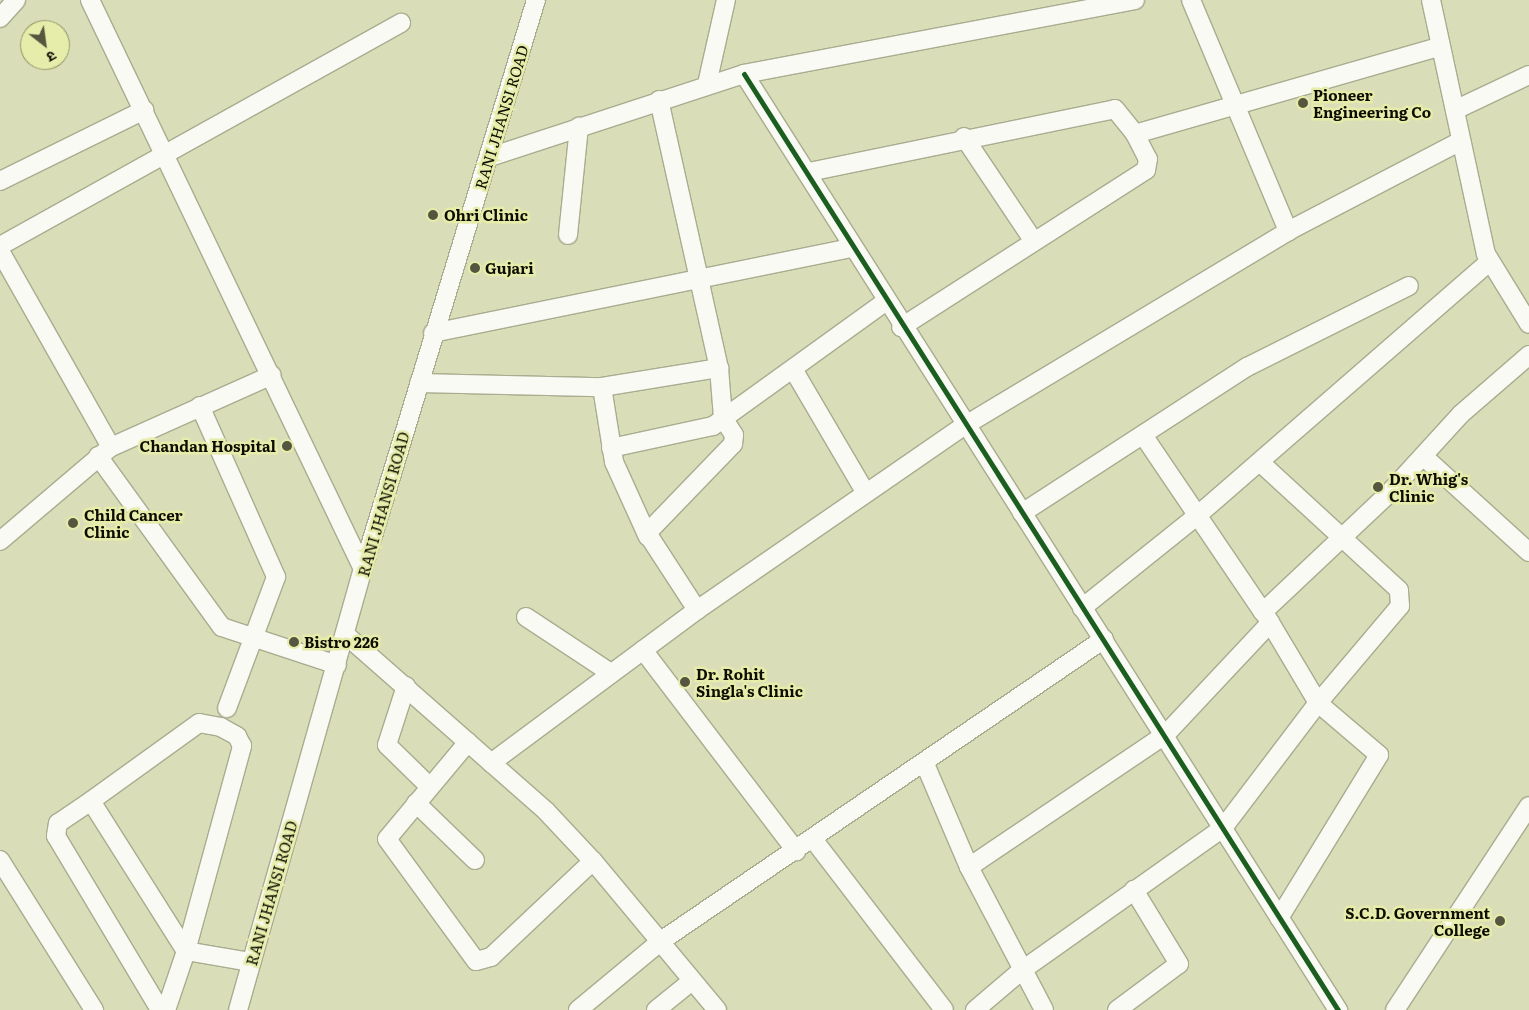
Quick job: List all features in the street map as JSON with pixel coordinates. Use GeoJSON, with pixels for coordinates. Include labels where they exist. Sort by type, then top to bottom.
{"type":"FeatureCollection","features":[{"type":"Feature","properties":{"kind":"street"},"geometry":{"type":"LineString","coordinates":[[0,18],[16,0]]}},
{"type":"Feature","properties":{"kind":"street"},"geometry":{"type":"LineString","coordinates":[[90,0],[272,375],[363,569]]}},
{"type":"Feature","properties":{"kind":"street","name":"RANI JHANSI ROAD"},"geometry":{"type":"LineString","coordinates":[[238,1010],[347,636],[363,569],[433,333],[490,157],[536,0]]}},
{"type":"Feature","properties":{"kind":"street"},"geometry":{"type":"LineString","coordinates":[[707,84],[726,0]]}},
{"type":"Feature","properties":{"kind":"street"},"geometry":{"type":"LineString","coordinates":[[1191,0],[1233,108],[1288,231]]}},
{"type":"Feature","properties":{"kind":"street"},"geometry":{"type":"LineString","coordinates":[[1431,0],[1461,141],[1490,261],[1529,324]]}},
{"type":"Feature","properties":{"kind":"street"},"geometry":{"type":"LineString","coordinates":[[490,157],[658,100],[744,74],[1123,1]]}},
{"type":"Feature","properties":{"kind":"street"},"geometry":{"type":"LineString","coordinates":[[0,246],[164,153],[401,23]]}},
{"type":"Feature","properties":{"kind":"street"},"geometry":{"type":"LineString","coordinates":[[1135,134],[1233,108],[1441,46]]}},
{"type":"Feature","properties":{"kind":"street"},"geometry":{"type":"LineString","coordinates":[[744,74],[809,172],[885,302],[1082,608],[1104,639],[1338,1010]]}},
{"type":"Feature","properties":{"kind":"street"},"geometry":{"type":"LineString","coordinates":[[1454,110],[1529,75]]}},
{"type":"Feature","properties":{"kind":"street"},"geometry":{"type":"LineString","coordinates":[[648,537],[650,526],[733,444],[734,435],[723,418],[719,368],[658,100]]}},
{"type":"Feature","properties":{"kind":"street"},"geometry":{"type":"LineString","coordinates":[[809,172],[964,137],[1115,109],[1135,134],[1148,159],[1146,170],[901,327]]}},
{"type":"Feature","properties":{"kind":"street"},"geometry":{"type":"LineString","coordinates":[[0,181],[144,110]]}},
{"type":"Feature","properties":{"kind":"street"},"geometry":{"type":"LineString","coordinates":[[568,235],[579,126]]}},
{"type":"Feature","properties":{"kind":"street"},"geometry":{"type":"LineString","coordinates":[[964,137],[1034,240]]}},
{"type":"Feature","properties":{"kind":"street"},"geometry":{"type":"LineString","coordinates":[[491,763],[696,610],[864,490],[964,426],[1288,231],[1461,141]]}},
{"type":"Feature","properties":{"kind":"street"},"geometry":{"type":"LineString","coordinates":[[433,333],[698,276],[852,248]]}},
{"type":"Feature","properties":{"kind":"street"},"geometry":{"type":"LineString","coordinates":[[0,251],[104,451],[217,622],[254,638],[337,665]]}},
{"type":"Feature","properties":{"kind":"street"},"geometry":{"type":"LineString","coordinates":[[1082,608],[1198,515],[1490,261]]}},
{"type":"Feature","properties":{"kind":"street"},"geometry":{"type":"LineString","coordinates":[[1022,513],[1247,367],[1409,286]]}},
{"type":"Feature","properties":{"kind":"street"},"geometry":{"type":"LineString","coordinates":[[611,448],[702,431],[793,369],[885,302]]}},
{"type":"Feature","properties":{"kind":"street"},"geometry":{"type":"LineString","coordinates":[[969,867],[1164,735],[1267,617],[1423,456],[1461,414],[1529,355]]}},
{"type":"Feature","properties":{"kind":"street"},"geometry":{"type":"LineString","coordinates":[[418,383],[602,387],[719,368]]}},
{"type":"Feature","properties":{"kind":"street"},"geometry":{"type":"LineString","coordinates":[[793,369],[864,490]]}},
{"type":"Feature","properties":{"kind":"street"},"geometry":{"type":"LineString","coordinates":[[0,541],[104,451],[272,375]]}},
{"type":"Feature","properties":{"kind":"street"},"geometry":{"type":"LineString","coordinates":[[602,387],[611,448],[638,523],[696,610]]}},
{"type":"Feature","properties":{"kind":"street"},"geometry":{"type":"LineString","coordinates":[[200,406],[274,570],[274,586],[227,708]]}},
{"type":"Feature","properties":{"kind":"street"},"geometry":{"type":"LineString","coordinates":[[1143,434],[1267,617],[1318,703],[1374,746],[1379,760],[1279,918]]}},
{"type":"Feature","properties":{"kind":"street"},"geometry":{"type":"LineString","coordinates":[[1423,456],[1529,552]]}},
{"type":"Feature","properties":{"kind":"street"},"geometry":{"type":"LineString","coordinates":[[975,1010],[1021,971],[1223,828],[1318,703],[1400,606],[1402,597],[1260,462]]}},
{"type":"Feature","properties":{"kind":"street"},"geometry":{"type":"LineString","coordinates":[[526,617],[611,674]]}},
{"type":"Feature","properties":{"kind":"street"},"geometry":{"type":"LineString","coordinates":[[347,636],[406,686],[491,763],[593,861],[661,941],[716,1010]]}},
{"type":"Feature","properties":{"kind":"street"},"geometry":{"type":"LineString","coordinates":[[578,1010],[661,941],[925,764],[1104,639]]}},
{"type":"Feature","properties":{"kind":"street"},"geometry":{"type":"LineString","coordinates":[[643,650],[796,851]]}},
{"type":"Feature","properties":{"kind":"street"},"geometry":{"type":"LineString","coordinates":[[406,686],[387,745],[429,786]]}},
{"type":"Feature","properties":{"kind":"street"},"geometry":{"type":"LineString","coordinates":[[160,1010],[56,836],[58,823],[198,723],[221,727],[241,742],[186,951],[166,1010]]}},
{"type":"Feature","properties":{"kind":"street"},"geometry":{"type":"LineString","coordinates":[[468,742],[390,832],[389,845],[476,961],[491,957],[593,861]]}},
{"type":"Feature","properties":{"kind":"street"},"geometry":{"type":"LineString","coordinates":[[925,764],[969,867],[1021,971],[1044,1010]]}},
{"type":"Feature","properties":{"kind":"street"},"geometry":{"type":"LineString","coordinates":[[91,800],[186,951],[252,962]]}},
{"type":"Feature","properties":{"kind":"street"},"geometry":{"type":"LineString","coordinates":[[416,803],[475,860]]}},
{"type":"Feature","properties":{"kind":"street"},"geometry":{"type":"LineString","coordinates":[[1395,1010],[1529,806]]}},
{"type":"Feature","properties":{"kind":"street"},"geometry":{"type":"LineString","coordinates":[[813,839],[944,1010]]}},
{"type":"Feature","properties":{"kind":"street"},"geometry":{"type":"LineString","coordinates":[[0,860],[94,1010]]}},
{"type":"Feature","properties":{"kind":"street"},"geometry":{"type":"LineString","coordinates":[[1117,1010],[1179,964],[1134,890]]}},
{"type":"Feature","properties":{"kind":"street"},"geometry":{"type":"LineString","coordinates":[[656,1010],[692,981]]}},
{"type":"Feature","properties":{"kind":"cycle path"},"geometry":{"type":"LineString","coordinates":[[744,74],[1338,1010]]}},
{"type":"Feature","properties":{"kind":"place","name":"Pioneer Engineering Co"},"geometry":{"type":"Point","coordinates":[1303,103]}},
{"type":"Feature","properties":{"kind":"place","name":"Ohri Clinic"},"geometry":{"type":"Point","coordinates":[433,215]}},
{"type":"Feature","properties":{"kind":"place","name":"Gujari"},"geometry":{"type":"Point","coordinates":[475,268]}},
{"type":"Feature","properties":{"kind":"place","name":"Chandan Hospital"},"geometry":{"type":"Point","coordinates":[287,446]}},
{"type":"Feature","properties":{"kind":"place","name":"Dr. Whig's Clinic"},"geometry":{"type":"Point","coordinates":[1378,487]}},
{"type":"Feature","properties":{"kind":"place","name":"Child Cancer Clinic"},"geometry":{"type":"Point","coordinates":[73,523]}},
{"type":"Feature","properties":{"kind":"place","name":"Bistro 226"},"geometry":{"type":"Point","coordinates":[294,642]}},
{"type":"Feature","properties":{"kind":"place","name":"Dr. Rohit Singla's Clinic"},"geometry":{"type":"Point","coordinates":[685,682]}},
{"type":"Feature","properties":{"kind":"place","name":"S.C.D. Government College"},"geometry":{"type":"Point","coordinates":[1500,921]}}]}
